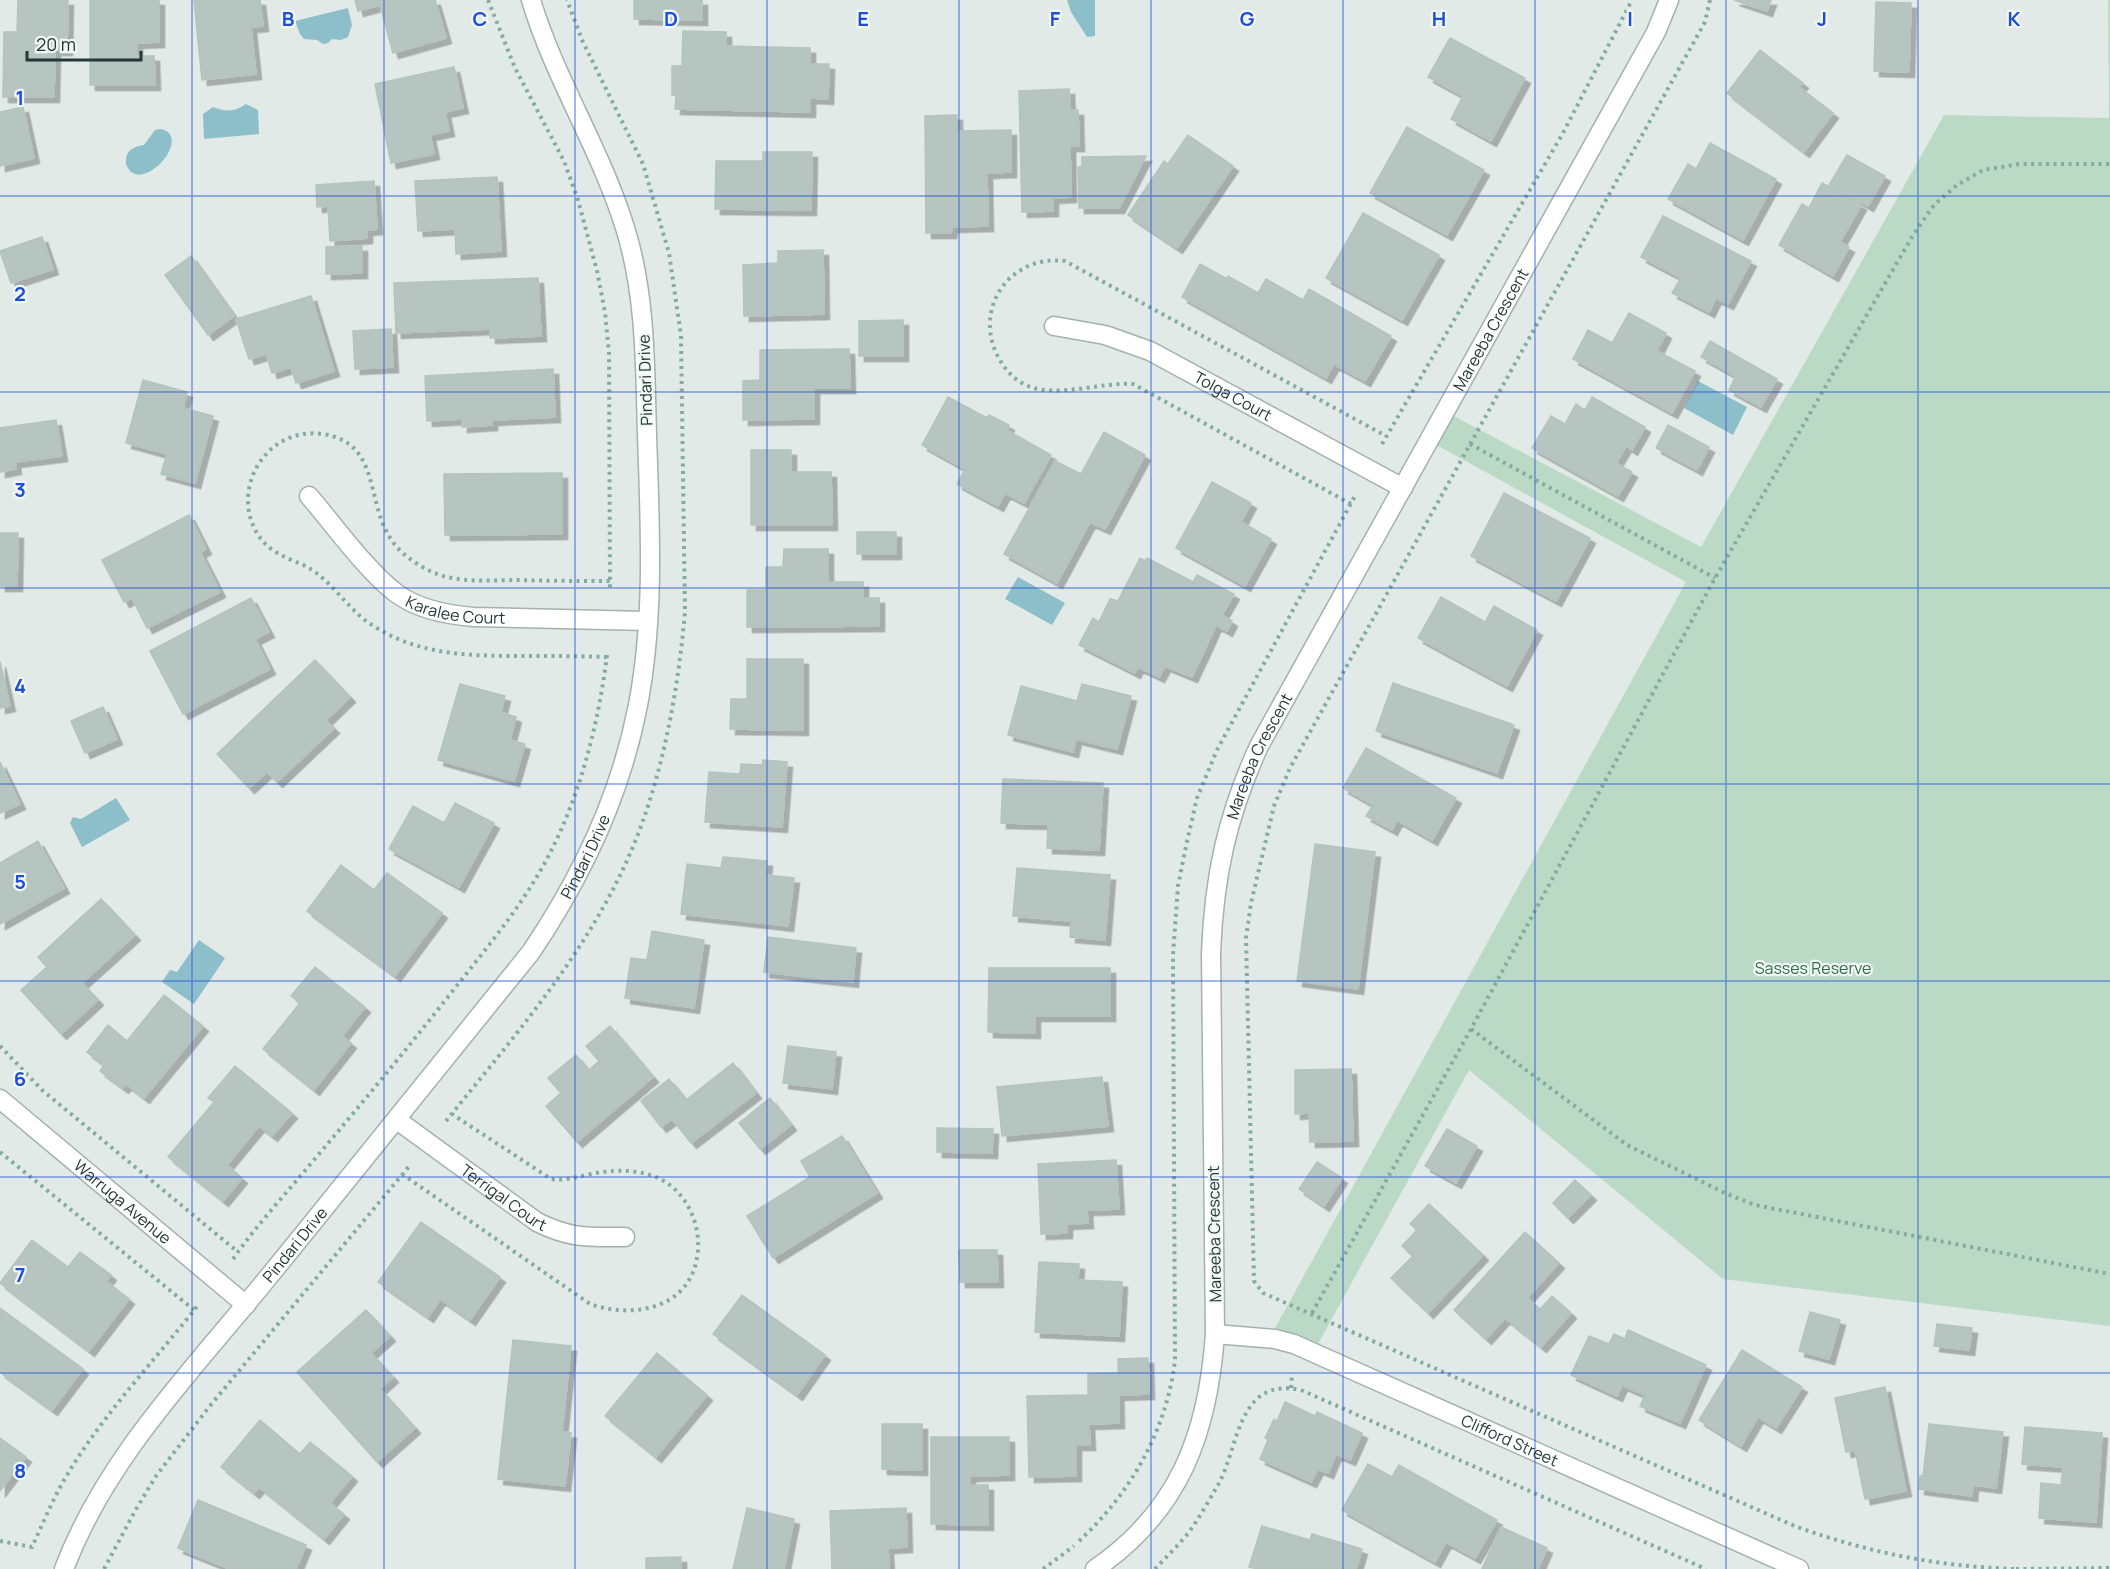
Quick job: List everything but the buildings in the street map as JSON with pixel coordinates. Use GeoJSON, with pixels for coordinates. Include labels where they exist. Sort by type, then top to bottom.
{"type":"FeatureCollection","features":[{"type":"Feature","properties":{"kind":"street","name":"Pindari Drive"},"geometry":{"type":"LineString","coordinates":[[64,1569],[97,1497],[163,1404],[397,1120],[531,952],[549,925],[584,862],[614,790],[632,733],[638,703],[649,582],[646,384],[642,306],[626,231],[611,186],[548,48],[531,0]]}},
{"type":"Feature","properties":{"kind":"street","name":"Mareeba Crescent"},"geometry":{"type":"LineString","coordinates":[[1095,1569],[1126,1544],[1162,1506],[1185,1468],[1201,1425],[1207,1400],[1213,1368],[1215,1334],[1212,920],[1220,859],[1246,776],[1259,746],[1656,32],[1669,0]]}},
{"type":"Feature","properties":{"kind":"street","name":"Tolga Court"},"geometry":{"type":"LineString","coordinates":[[1054,326],[1105,335],[1149,351],[1403,488]]}},
{"type":"Feature","properties":{"kind":"street","name":"Karalee Court"},"geometry":{"type":"LineString","coordinates":[[309,496],[376,575],[397,594],[420,605],[450,615],[474,617],[647,621]]}},
{"type":"Feature","properties":{"kind":"street","name":"Warruga Avenue"},"geometry":{"type":"LineString","coordinates":[[0,1099],[246,1305]]}},
{"type":"Feature","properties":{"kind":"street","name":"Terrigal Court"},"geometry":{"type":"LineString","coordinates":[[397,1120],[537,1222],[558,1233],[580,1237],[625,1237]]}},
{"type":"Feature","properties":{"kind":"street","name":"Clifford Street"},"geometry":{"type":"LineString","coordinates":[[1215,1334],[1294,1344],[1799,1569]]}},
{"type":"Feature","properties":{"kind":"path"},"geometry":{"type":"LineString","coordinates":[[488,0],[515,68],[564,161],[578,200],[597,271],[605,312],[609,353],[610,591]]}},
{"type":"Feature","properties":{"kind":"path"},"geometry":{"type":"LineString","coordinates":[[1386,436],[1563,133],[1632,0]]}},
{"type":"Feature","properties":{"kind":"path"},"geometry":{"type":"LineString","coordinates":[[1710,0],[1705,22],[1286,778],[1274,806],[1248,919],[1246,950],[1254,1281],[1263,1293],[1797,1527],[1910,1559],[1971,1568],[2110,1568]]}},
{"type":"Feature","properties":{"kind":"path"},"geometry":{"type":"LineString","coordinates":[[1312,1313],[1471,1029],[1714,578],[1913,235],[1934,205],[1957,185],[1983,170],[2019,164],[2110,164]]}},
{"type":"Feature","properties":{"kind":"path"},"geometry":{"type":"LineString","coordinates":[[1470,444],[1714,578]]}},
{"type":"Feature","properties":{"kind":"path"},"geometry":{"type":"LineString","coordinates":[[1351,504],[1356,494]]}},
{"type":"Feature","properties":{"kind":"path"},"geometry":{"type":"LineString","coordinates":[[0,1046],[42,1090],[238,1252],[408,1048],[500,932],[526,893],[550,852],[574,794],[586,757],[598,705],[607,651]]}},
{"type":"Feature","properties":{"kind":"path"},"geometry":{"type":"LineString","coordinates":[[1471,1029],[1627,1145],[1727,1194],[1755,1205],[2110,1274]]}},
{"type":"Feature","properties":{"kind":"path"},"geometry":{"type":"LineString","coordinates":[[446,1122],[452,1114]]}},
{"type":"Feature","properties":{"kind":"path"},"geometry":{"type":"LineString","coordinates":[[0,1152],[194,1310]]}},
{"type":"Feature","properties":{"kind":"path"},"geometry":{"type":"LineString","coordinates":[[104,1569],[156,1476],[209,1407],[411,1164]]}},
{"type":"Feature","properties":{"kind":"path"},"geometry":{"type":"LineString","coordinates":[[0,1541],[32,1547],[60,1488],[77,1459],[126,1391],[199,1304]]}},
{"type":"Feature","properties":{"kind":"path"},"geometry":{"type":"LineString","coordinates":[[1291,1388],[1292,1371]]}},
{"type":"Feature","properties":{"kind":"path"},"geometry":{"type":"LineString","coordinates":[[1155,1569],[1189,1531],[1220,1482],[1246,1410],[1261,1396],[1271,1391],[1291,1388],[1301,1390],[1706,1569]]}},
{"type":"Feature","properties":{"kind":"green space","name":"Sasses Reserve"},"geometry":{"type":"Polygon","coordinates":[[[2108,0],[2110,0],[2110,1326],[1723,1279],[1469,1070],[1313,1353],[1269,1339],[1686,582],[1429,441],[1446,412],[1701,547],[1944,115],[2109,118],[2108,0]]]}},
{"type":"Feature","properties":{"kind":"water"},"geometry":{"type":"Polygon","coordinates":[[[1067,0],[1095,0],[1095,36],[1087,37],[1071,12],[1067,0]]]}},
{"type":"Feature","properties":{"kind":"water"},"geometry":{"type":"Polygon","coordinates":[[[348,8],[352,25],[348,37],[341,40],[332,39],[323,44],[317,40],[304,39],[300,34],[295,21],[348,8]]]}},
{"type":"Feature","properties":{"kind":"water"},"geometry":{"type":"Polygon","coordinates":[[[246,104],[258,110],[259,134],[204,139],[203,114],[213,107],[230,110],[238,109],[246,104]]]}},
{"type":"Feature","properties":{"kind":"water"},"geometry":{"type":"Polygon","coordinates":[[[161,129],[170,134],[172,143],[168,153],[152,170],[142,174],[133,173],[126,164],[128,153],[133,148],[144,145],[155,130],[161,129]]]}},
{"type":"Feature","properties":{"kind":"water"},"geometry":{"type":"Polygon","coordinates":[[[1698,381],[1747,407],[1733,435],[1684,408],[1698,381]]]}},
{"type":"Feature","properties":{"kind":"water"},"geometry":{"type":"Polygon","coordinates":[[[1018,577],[1065,603],[1052,625],[1005,599],[1018,577]]]}},
{"type":"Feature","properties":{"kind":"water"},"geometry":{"type":"Polygon","coordinates":[[[116,798],[130,820],[82,847],[70,823],[73,817],[81,819],[116,798]]]}},
{"type":"Feature","properties":{"kind":"water"},"geometry":{"type":"Polygon","coordinates":[[[199,940],[225,958],[194,1004],[162,982],[170,970],[177,972],[199,940]]]}}]}
